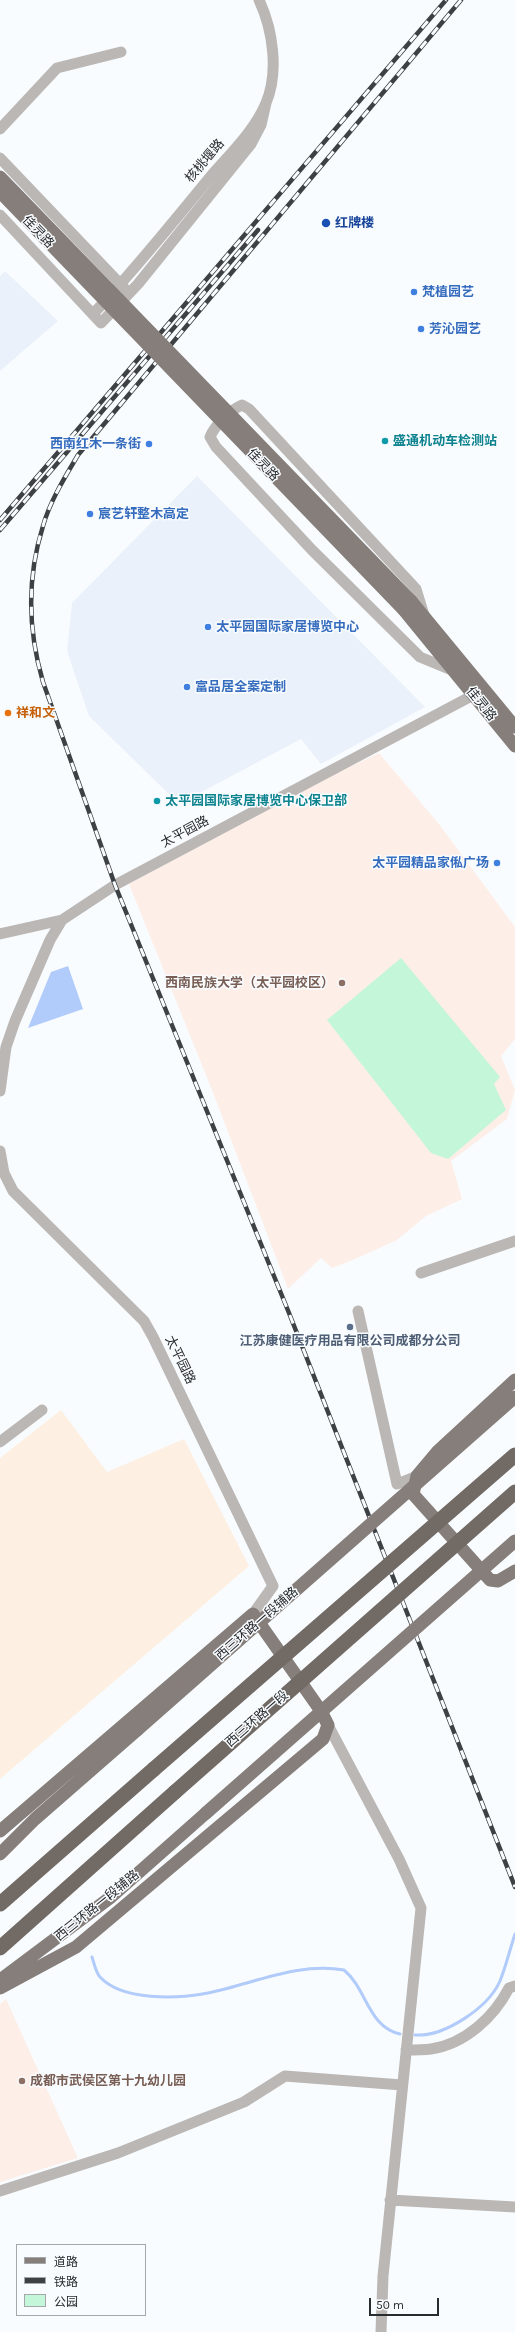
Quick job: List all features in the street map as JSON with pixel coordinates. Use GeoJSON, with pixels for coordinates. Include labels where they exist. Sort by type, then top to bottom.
{"type":"FeatureCollection","features":[{"type":"Feature","properties":{"kind":"highway"},"geometry":{"type":"LineString","coordinates":[[0,1904],[515,1455]]}},
{"type":"Feature","properties":{"kind":"highway","name":"西三环路一段"},"geometry":{"type":"LineString","coordinates":[[0,1948],[515,1492]]}},
{"type":"Feature","properties":{"kind":"main road","name":"佳灵路"},"geometry":{"type":"LineString","coordinates":[[0,177],[407,605],[456,672],[480,692],[515,727]]}},
{"type":"Feature","properties":{"kind":"main road","name":"佳灵路"},"geometry":{"type":"LineString","coordinates":[[0,192],[407,605],[424,616],[480,692],[515,746]]}},
{"type":"Feature","properties":{"kind":"main road"},"geometry":{"type":"LineString","coordinates":[[515,1380],[438,1451],[418,1476],[413,1494],[490,1580],[498,1581],[515,1571]]}},
{"type":"Feature","properties":{"kind":"main road","name":"西三环路一段辅路"},"geometry":{"type":"LineString","coordinates":[[0,1854],[35,1820],[515,1396]]}},
{"type":"Feature","properties":{"kind":"main road","name":"西三环路一段辅路"},"geometry":{"type":"LineString","coordinates":[[0,1980],[112,1897],[515,1541]]}},
{"type":"Feature","properties":{"kind":"main road"},"geometry":{"type":"LineString","coordinates":[[0,1831],[253,1614],[322,1711],[328,1725],[323,1739],[76,1947],[0,1988]]}},
{"type":"Feature","properties":{"kind":"street","name":"核桃堰路"},"geometry":{"type":"LineString","coordinates":[[94,314],[121,285],[248,132],[266,103],[272,79],[273,60],[270,31],[259,0]]}},
{"type":"Feature","properties":{"kind":"street"},"geometry":{"type":"LineString","coordinates":[[0,129],[57,68],[121,52]]}},
{"type":"Feature","properties":{"kind":"street"},"geometry":{"type":"LineString","coordinates":[[0,215],[101,323],[129,294],[251,144],[261,125],[266,103]]}},
{"type":"Feature","properties":{"kind":"street"},"geometry":{"type":"LineString","coordinates":[[0,158],[129,294]]}},
{"type":"Feature","properties":{"kind":"street"},"geometry":{"type":"LineString","coordinates":[[424,616],[416,589],[249,409],[242,405],[236,408],[213,430],[210,437],[216,447],[317,556],[420,657],[456,672]]}},
{"type":"Feature","properties":{"kind":"street","name":"太平园路"},"geometry":{"type":"LineString","coordinates":[[0,1091],[6,1047],[15,1021],[50,940],[62,920],[115,885],[480,692]]}},
{"type":"Feature","properties":{"kind":"street"},"geometry":{"type":"LineString","coordinates":[[0,934],[62,920]]}},
{"type":"Feature","properties":{"kind":"street","name":"太平园路"},"geometry":{"type":"LineString","coordinates":[[0,1151],[4,1173],[13,1191],[144,1321],[153,1337],[273,1586],[253,1614]]}},
{"type":"Feature","properties":{"kind":"street"},"geometry":{"type":"LineString","coordinates":[[421,1273],[515,1241]]}},
{"type":"Feature","properties":{"kind":"street"},"geometry":{"type":"LineString","coordinates":[[358,1311],[397,1484],[418,1476]]}},
{"type":"Feature","properties":{"kind":"street"},"geometry":{"type":"LineString","coordinates":[[0,1442],[42,1410]]}},
{"type":"Feature","properties":{"kind":"street"},"geometry":{"type":"LineString","coordinates":[[328,1725],[399,1859],[421,1908],[382,2276],[381,2332]]}},
{"type":"Feature","properties":{"kind":"street"},"geometry":{"type":"LineString","coordinates":[[406,2050],[432,2049],[461,2038],[487,2020],[502,2003],[510,1988],[515,1986]]}},
{"type":"Feature","properties":{"kind":"street"},"geometry":{"type":"LineString","coordinates":[[0,2190],[118,2153],[244,2102],[285,2076],[402,2085]]}},
{"type":"Feature","properties":{"kind":"street"},"geometry":{"type":"LineString","coordinates":[[390,2200],[515,2207]]}},
{"type":"Feature","properties":{"kind":"shaded area"},"geometry":{"type":"Polygon","coordinates":[[[5,271],[58,321],[0,371],[0,276],[5,271]]]}},
{"type":"Feature","properties":{"kind":"shaded area","name":"太平园国际家居博览中心"},"geometry":{"type":"Polygon","coordinates":[[[197,476],[425,707],[321,764],[301,739],[179,804],[89,716],[67,651],[72,603],[197,476]]]}},
{"type":"Feature","properties":{"kind":"shaded area","name":"西南民族大学（太平园校区）"},"geometry":{"type":"Polygon","coordinates":[[[379,753],[439,824],[515,927],[515,1039],[501,1056],[515,1090],[507,1119],[451,1161],[462,1199],[426,1216],[397,1240],[355,1259],[332,1268],[321,1258],[288,1289],[212,1090],[129,884],[324,779],[379,753]]]}},
{"type":"Feature","properties":{"kind":"shaded area"},"geometry":{"type":"Polygon","coordinates":[[[61,1410],[107,1472],[184,1439],[249,1566],[0,1779],[0,1458],[61,1410]]]}},
{"type":"Feature","properties":{"kind":"shaded area","name":"成都市武侯区第十九幼儿园"},"geometry":{"type":"Polygon","coordinates":[[[6,1999],[78,2158],[0,2182],[0,2004],[6,1999]]]}},
{"type":"Feature","properties":{"kind":"green space"},"geometry":{"type":"Polygon","coordinates":[[[401,958],[500,1077],[494,1084],[506,1110],[448,1159],[431,1153],[327,1020],[401,958]]]}},
{"type":"Feature","properties":{"kind":"water"},"geometry":{"type":"Polygon","coordinates":[[[68,966],[83,1009],[28,1028],[51,972],[68,966]]]}},
{"type":"Feature","properties":{"kind":"waterway"},"geometry":{"type":"LineString","coordinates":[[415,2035],[439,2031],[451,2026],[464,2019],[486,2001],[500,1981],[515,1934]]}},
{"type":"Feature","properties":{"kind":"waterway"},"geometry":{"type":"LineString","coordinates":[[92,1957],[100,1977],[110,1985],[136,1994],[166,1997],[208,1993],[292,1971],[327,1968],[344,1970],[358,1987],[374,2016],[389,2030],[400,2034]]}},
{"type":"Feature","properties":{"kind":"railway"},"geometry":{"type":"LineString","coordinates":[[0,520],[446,0]]}},
{"type":"Feature","properties":{"kind":"railway"},"geometry":{"type":"LineString","coordinates":[[461,0],[78,455],[54,498],[43,526],[34,565],[31,604],[34,643],[43,682],[115,885],[289,1313],[515,1887]]}},
{"type":"Feature","properties":{"kind":"railway"},"geometry":{"type":"LineString","coordinates":[[0,530],[258,230]]}},
{"type":"Feature","properties":{"kind":"place","name":"红牌楼"},"geometry":{"type":"Point","coordinates":[326,223]}},
{"type":"Feature","properties":{"kind":"place","name":"梵植园艺"},"geometry":{"type":"Point","coordinates":[414,292]}},
{"type":"Feature","properties":{"kind":"place","name":"芳沁园艺"},"geometry":{"type":"Point","coordinates":[421,329]}},
{"type":"Feature","properties":{"kind":"place","name":"盛通机动车检测站"},"geometry":{"type":"Point","coordinates":[385,441]}},
{"type":"Feature","properties":{"kind":"place","name":"西南红木一条街"},"geometry":{"type":"Point","coordinates":[149,444]}},
{"type":"Feature","properties":{"kind":"place","name":"宸艺轩整木高定"},"geometry":{"type":"Point","coordinates":[90,514]}},
{"type":"Feature","properties":{"kind":"place","name":"太平园国际家居博览中心"},"geometry":{"type":"Point","coordinates":[208,627]}},
{"type":"Feature","properties":{"kind":"place","name":"富品居全案定制"},"geometry":{"type":"Point","coordinates":[187,687]}},
{"type":"Feature","properties":{"kind":"place","name":"祥和文"},"geometry":{"type":"Point","coordinates":[8,713]}},
{"type":"Feature","properties":{"kind":"place","name":"太平园国际家居博览中心保卫部"},"geometry":{"type":"Point","coordinates":[157,801]}},
{"type":"Feature","properties":{"kind":"place","name":"太平园精品家俬广场"},"geometry":{"type":"Point","coordinates":[497,863]}},
{"type":"Feature","properties":{"kind":"place","name":"西南民族大学（太平园校区）"},"geometry":{"type":"Point","coordinates":[342,983]}},
{"type":"Feature","properties":{"kind":"place","name":"江苏康健医疗用品有限公司成都分公司"},"geometry":{"type":"Point","coordinates":[350,1327]}},
{"type":"Feature","properties":{"kind":"place","name":"成都市武侯区第十九幼儿园"},"geometry":{"type":"Point","coordinates":[22,2081]}}]}
